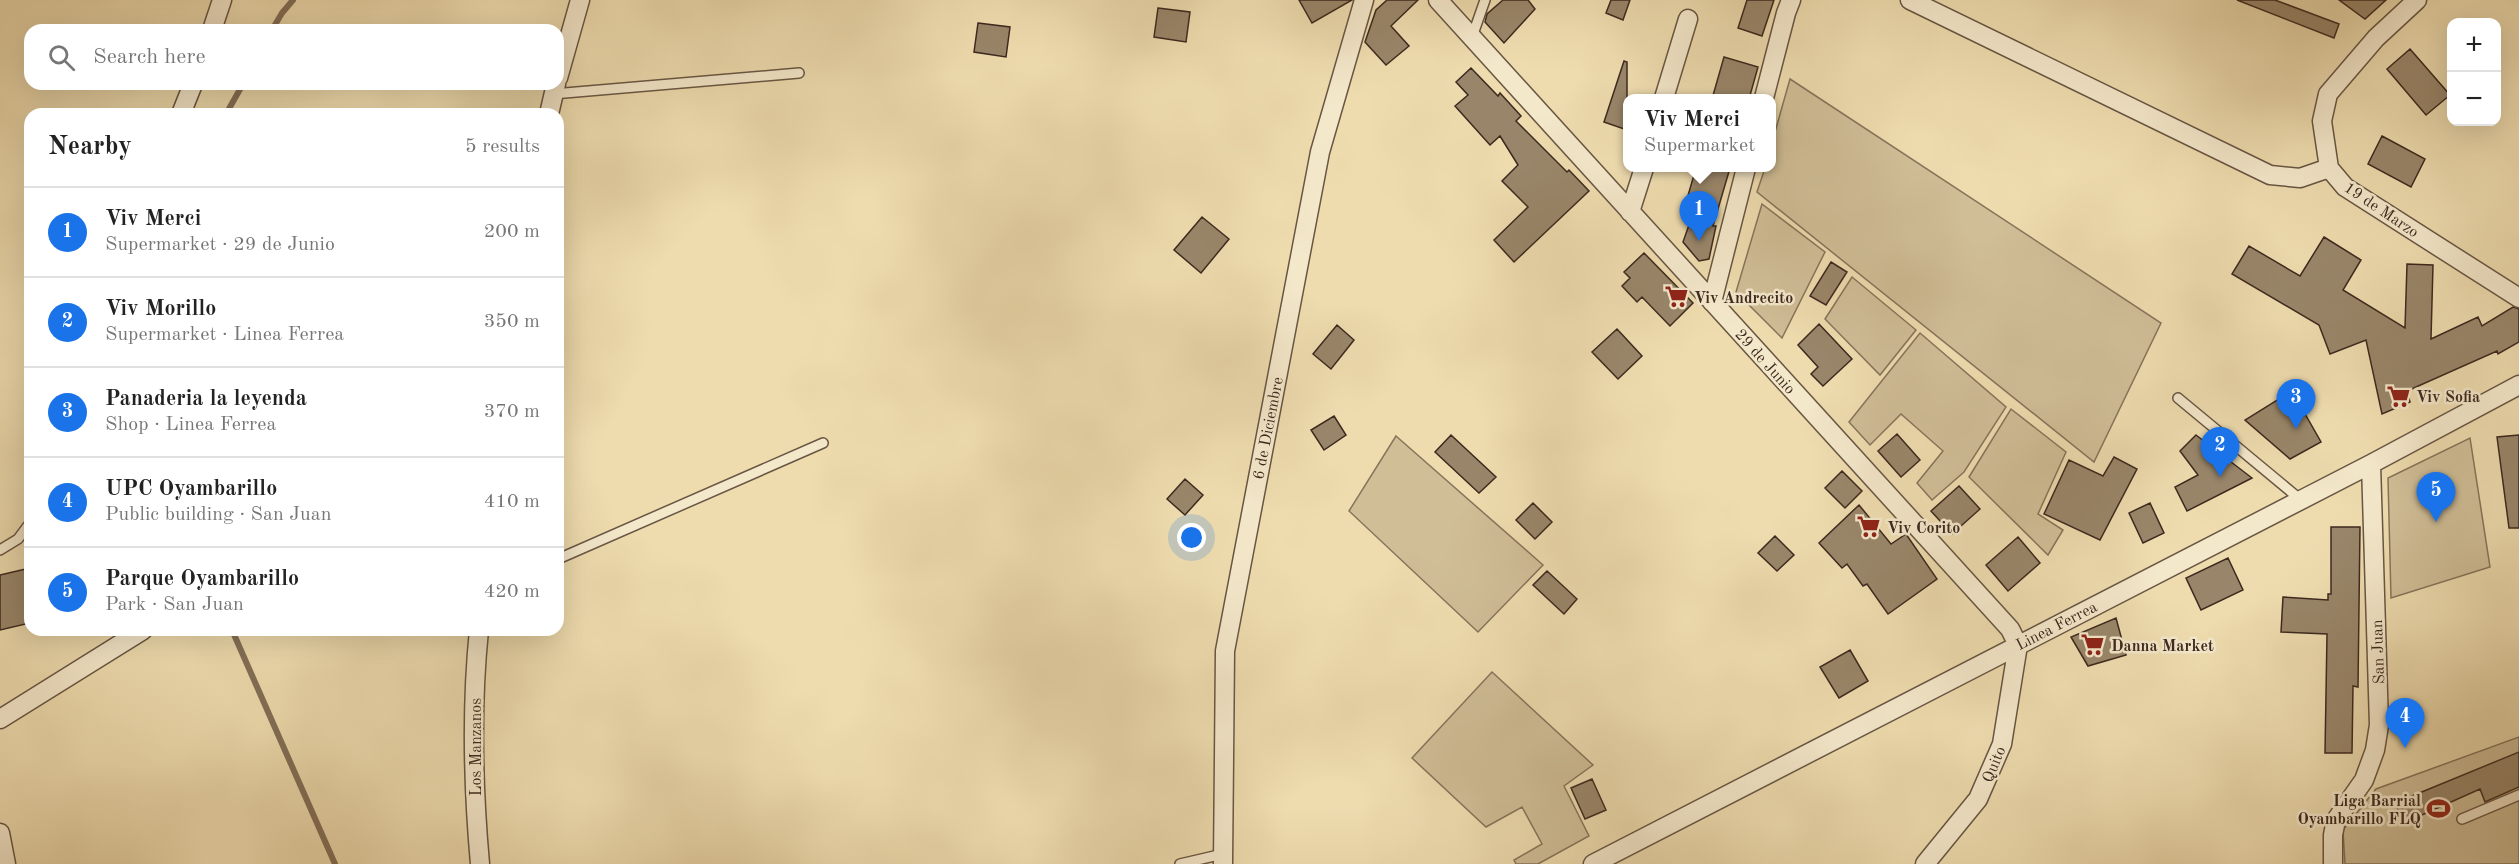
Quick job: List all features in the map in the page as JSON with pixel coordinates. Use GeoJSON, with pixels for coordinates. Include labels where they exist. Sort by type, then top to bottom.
{"type":"FeatureCollection","features":[{"type":"Feature","properties":{"kind":"street"},"geometry":{"type":"LineString","coordinates":[[214,24],[222,0]]}},
{"type":"Feature","properties":{"kind":"street"},"geometry":{"type":"LineString","coordinates":[[564,57],[580,0]]}},
{"type":"Feature","properties":{"kind":"street","name":"6 de Diciembre"},"geometry":{"type":"LineString","coordinates":[[1223,859],[1225,651],[1320,152],[1364,0]]}},
{"type":"Feature","properties":{"kind":"street","name":"29 de Junio"},"geometry":{"type":"LineString","coordinates":[[1438,0],[2010,629],[2018,645]]}},
{"type":"Feature","properties":{"kind":"street"},"geometry":{"type":"LineString","coordinates":[[1765,94],[1791,0]]}},
{"type":"Feature","properties":{"kind":"street"},"geometry":{"type":"LineString","coordinates":[[1910,0],[2270,175],[2300,178],[2329,168]]}},
{"type":"Feature","properties":{"kind":"street","name":"19 de Marzo"},"geometry":{"type":"LineString","coordinates":[[2417,0],[2376,38],[2328,94],[2322,121],[2329,168],[2345,187],[2519,298]]}},
{"type":"Feature","properties":{"kind":"street"},"geometry":{"type":"LineString","coordinates":[[1666,94],[1688,19]]}},
{"type":"Feature","properties":{"kind":"street"},"geometry":{"type":"LineString","coordinates":[[183,108],[191,90]]}},
{"type":"Feature","properties":{"kind":"street"},"geometry":{"type":"LineString","coordinates":[[550,108],[555,90]]}},
{"type":"Feature","properties":{"kind":"street"},"geometry":{"type":"LineString","coordinates":[[1630,212],[1643,172]]}},
{"type":"Feature","properties":{"kind":"street"},"geometry":{"type":"LineString","coordinates":[[1712,302],[1745,172]]}},
{"type":"Feature","properties":{"kind":"street","name":"Linea Ferrea"},"geometry":{"type":"LineString","coordinates":[[1593,864],[2371,464],[2519,385]]}},
{"type":"Feature","properties":{"kind":"street","name":"San Juan"},"geometry":{"type":"LineString","coordinates":[[2333,864],[2332,835],[2336,820],[2364,780],[2375,750],[2379,724],[2371,464]]}},
{"type":"Feature","properties":{"kind":"street"},"geometry":{"type":"LineString","coordinates":[[0,719],[134,636]]}},
{"type":"Feature","properties":{"kind":"street","name":"Los Manzanos"},"geometry":{"type":"LineString","coordinates":[[478,636],[473,746],[480,864]]}},
{"type":"Feature","properties":{"kind":"street","name":"Quito"},"geometry":{"type":"LineString","coordinates":[[1925,864],[1978,799],[2002,744],[2018,645]]}},
{"type":"Feature","properties":{"kind":"street"},"geometry":{"type":"LineString","coordinates":[[0,833],[6,864]]}},
{"type":"Feature","properties":{"kind":"lane"},"geometry":{"type":"LineString","coordinates":[[1472,37],[1485,0]]}},
{"type":"Feature","properties":{"kind":"lane"},"geometry":{"type":"LineString","coordinates":[[564,85],[799,73]]}},
{"type":"Feature","properties":{"kind":"lane"},"geometry":{"type":"LineString","coordinates":[[2178,398],[2301,500]]}},
{"type":"Feature","properties":{"kind":"lane"},"geometry":{"type":"LineString","coordinates":[[564,556],[823,443]]}},
{"type":"Feature","properties":{"kind":"lane"},"geometry":{"type":"LineString","coordinates":[[0,550],[18,539],[24,531]]}},
{"type":"Feature","properties":{"kind":"lane"},"geometry":{"type":"LineString","coordinates":[[2462,819],[2519,795]]}},
{"type":"Feature","properties":{"kind":"lane"},"geometry":{"type":"LineString","coordinates":[[1180,864],[1223,859]]}},
{"type":"Feature","properties":{"kind":"shaded area"},"geometry":{"type":"Polygon","coordinates":[[[1790,79],[2161,323],[2094,462],[1757,192],[1764,172],[1776,172],[1776,128],[1790,79]]]}},
{"type":"Feature","properties":{"kind":"shaded area"},"geometry":{"type":"Polygon","coordinates":[[[1762,204],[1825,252],[1782,338],[1736,292],[1762,204]]]}},
{"type":"Feature","properties":{"kind":"shaded area"},"geometry":{"type":"Polygon","coordinates":[[[1852,277],[1916,330],[1880,375],[1825,319],[1852,277]]]}},
{"type":"Feature","properties":{"kind":"shaded area"},"geometry":{"type":"Polygon","coordinates":[[[1920,333],[2006,407],[1964,472],[1932,500],[1917,483],[1943,451],[1901,414],[1870,445],[1849,422],[1920,333]]]}},
{"type":"Feature","properties":{"kind":"shaded area"},"geometry":{"type":"Polygon","coordinates":[[[2011,409],[2066,452],[2038,514],[2063,530],[2048,555],[1969,477],[2011,409]]]}},
{"type":"Feature","properties":{"kind":"shaded area"},"geometry":{"type":"Polygon","coordinates":[[[1396,436],[1543,565],[1478,632],[1349,511],[1396,436]]]}},
{"type":"Feature","properties":{"kind":"shaded area"},"geometry":{"type":"Polygon","coordinates":[[[2470,438],[2490,567],[2391,598],[2388,478],[2470,438]]]}},
{"type":"Feature","properties":{"kind":"shaded area"},"geometry":{"type":"Polygon","coordinates":[[[1492,672],[1593,765],[1564,786],[1589,836],[1538,864],[1516,864],[1514,860],[1542,844],[1522,807],[1486,827],[1412,758],[1492,672]]]}},
{"type":"Feature","properties":{"kind":"shaded area","name":"Liga Barrial Oyambarillo FLQ"},"geometry":{"type":"Polygon","coordinates":[[[2519,737],[2519,864],[2345,864],[2343,830],[2376,789],[2519,737]]]}},
{"type":"Feature","properties":{"kind":"building"},"geometry":{"type":"Polygon","coordinates":[[[1299,0],[1352,0],[1312,23],[1299,0]]]}},
{"type":"Feature","properties":{"kind":"building"},"geometry":{"type":"Polygon","coordinates":[[[1387,0],[1418,0],[1391,26],[1409,46],[1386,65],[1365,42],[1376,10],[1387,0]]]}},
{"type":"Feature","properties":{"kind":"building"},"geometry":{"type":"Polygon","coordinates":[[[1503,0],[1528,0],[1535,9],[1504,43],[1485,22],[1487,14],[1503,0]]]}},
{"type":"Feature","properties":{"kind":"building"},"geometry":{"type":"Polygon","coordinates":[[[1611,0],[1630,0],[1623,20],[1606,13],[1611,0]]]}},
{"type":"Feature","properties":{"kind":"building"},"geometry":{"type":"Polygon","coordinates":[[[1747,0],[1774,0],[1762,36],[1738,28],[1747,0]]]}},
{"type":"Feature","properties":{"kind":"building"},"geometry":{"type":"Polygon","coordinates":[[[2237,0],[2275,0],[2339,24],[2334,38],[2237,0]]]}},
{"type":"Feature","properties":{"kind":"building"},"geometry":{"type":"Polygon","coordinates":[[[2339,0],[2386,0],[2365,19],[2339,0]]]}},
{"type":"Feature","properties":{"kind":"building"},"geometry":{"type":"Polygon","coordinates":[[[1158,8],[1190,12],[1186,42],[1154,37],[1158,8]]]}},
{"type":"Feature","properties":{"kind":"building"},"geometry":{"type":"Polygon","coordinates":[[[978,23],[1010,27],[1006,57],[974,52],[978,23]]]}},
{"type":"Feature","properties":{"kind":"building"},"geometry":{"type":"Polygon","coordinates":[[[2410,49],[2447,92],[2447,98],[2426,115],[2387,69],[2410,49]]]}},
{"type":"Feature","properties":{"kind":"building"},"geometry":{"type":"Polygon","coordinates":[[[1724,57],[1758,67],[1750,94],[1713,94],[1724,57]]]}},
{"type":"Feature","properties":{"kind":"building"},"geometry":{"type":"Polygon","coordinates":[[[1624,61],[1627,62],[1627,94],[1623,94],[1623,129],[1604,122],[1624,61]]]}},
{"type":"Feature","properties":{"kind":"building"},"geometry":{"type":"Polygon","coordinates":[[[1471,68],[1498,96],[1500,93],[1521,116],[1516,121],[1589,191],[1514,262],[1494,240],[1528,207],[1502,181],[1518,165],[1500,136],[1490,145],[1455,106],[1468,95],[1456,82],[1471,68]]]}},
{"type":"Feature","properties":{"kind":"building"},"geometry":{"type":"Polygon","coordinates":[[[2382,136],[2425,159],[2411,187],[2368,164],[2382,136]]]}},
{"type":"Feature","properties":{"kind":"building"},"geometry":{"type":"Polygon","coordinates":[[[1695,172],[1729,172],[1713,226],[1716,226],[1709,259],[1699,261],[1683,242],[1697,202],[1687,199],[1695,172]]]}},
{"type":"Feature","properties":{"kind":"building"},"geometry":{"type":"Polygon","coordinates":[[[1202,217],[1229,239],[1201,273],[1174,250],[1202,217]]]}},
{"type":"Feature","properties":{"kind":"building"},"geometry":{"type":"Polygon","coordinates":[[[2324,237],[2361,260],[2343,290],[2405,328],[2407,264],[2433,265],[2431,339],[2478,317],[2482,326],[2513,307],[2519,309],[2519,342],[2498,354],[2497,351],[2407,391],[2410,402],[2382,414],[2366,340],[2330,354],[2319,325],[2232,274],[2249,246],[2300,276],[2324,237]]]}},
{"type":"Feature","properties":{"kind":"building"},"geometry":{"type":"Polygon","coordinates":[[[1644,253],[1693,303],[1670,326],[1642,297],[1637,302],[1622,286],[1630,278],[1624,272],[1644,253]]]}},
{"type":"Feature","properties":{"kind":"building"},"geometry":{"type":"Polygon","coordinates":[[[1831,262],[1847,272],[1826,305],[1810,296],[1831,262]]]}},
{"type":"Feature","properties":{"kind":"building"},"geometry":{"type":"Polygon","coordinates":[[[1819,324],[1852,359],[1823,386],[1811,374],[1818,367],[1798,345],[1819,324]]]}},
{"type":"Feature","properties":{"kind":"building"},"geometry":{"type":"Polygon","coordinates":[[[1337,325],[1354,340],[1331,369],[1313,354],[1337,325]]]}},
{"type":"Feature","properties":{"kind":"building"},"geometry":{"type":"Polygon","coordinates":[[[1617,329],[1642,356],[1618,379],[1592,352],[1617,329]]]}},
{"type":"Feature","properties":{"kind":"building"},"geometry":{"type":"Polygon","coordinates":[[[2292,391],[2321,442],[2290,459],[2245,420],[2292,391]]]}},
{"type":"Feature","properties":{"kind":"building"},"geometry":{"type":"Polygon","coordinates":[[[1334,416],[1346,435],[1324,450],[1311,430],[1334,416]]]}},
{"type":"Feature","properties":{"kind":"building"},"geometry":{"type":"Polygon","coordinates":[[[1897,434],[1920,460],[1901,477],[1878,451],[1897,434]]]}},
{"type":"Feature","properties":{"kind":"building"},"geometry":{"type":"Polygon","coordinates":[[[1451,435],[1496,477],[1479,493],[1435,452],[1451,435]]]}},
{"type":"Feature","properties":{"kind":"building"},"geometry":{"type":"Polygon","coordinates":[[[2196,435],[2252,478],[2187,511],[2175,487],[2198,475],[2180,451],[2196,435]]]}},
{"type":"Feature","properties":{"kind":"building"},"geometry":{"type":"Polygon","coordinates":[[[2519,435],[2519,528],[2509,528],[2497,437],[2519,435]]]}},
{"type":"Feature","properties":{"kind":"building"},"geometry":{"type":"Polygon","coordinates":[[[2114,457],[2137,469],[2100,540],[2044,514],[2069,460],[2103,476],[2114,457]]]}},
{"type":"Feature","properties":{"kind":"building"},"geometry":{"type":"Polygon","coordinates":[[[1842,471],[1862,491],[1845,508],[1825,488],[1842,471]]]}},
{"type":"Feature","properties":{"kind":"building"},"geometry":{"type":"Polygon","coordinates":[[[1185,479],[1203,495],[1185,515],[1167,499],[1185,479]]]}},
{"type":"Feature","properties":{"kind":"building"},"geometry":{"type":"Polygon","coordinates":[[[1959,486],[1980,509],[1952,534],[1931,511],[1959,486]]]}},
{"type":"Feature","properties":{"kind":"building"},"geometry":{"type":"Polygon","coordinates":[[[1533,503],[1552,522],[1535,539],[1516,520],[1533,503]]]}},
{"type":"Feature","properties":{"kind":"building"},"geometry":{"type":"Polygon","coordinates":[[[2150,503],[2164,533],[2143,543],[2129,513],[2150,503]]]}},
{"type":"Feature","properties":{"kind":"building"},"geometry":{"type":"Polygon","coordinates":[[[1859,505],[1891,544],[1906,534],[1937,579],[1888,614],[1867,584],[1863,586],[1847,564],[1842,568],[1819,543],[1859,505]]]}},
{"type":"Feature","properties":{"kind":"building"},"geometry":{"type":"Polygon","coordinates":[[[2331,527],[2360,527],[2358,687],[2353,686],[2352,753],[2325,753],[2327,634],[2281,632],[2283,597],[2328,600],[2328,594],[2331,594],[2331,527]]]}},
{"type":"Feature","properties":{"kind":"building"},"geometry":{"type":"Polygon","coordinates":[[[1775,536],[1794,555],[1777,571],[1758,553],[1775,536]]]}},
{"type":"Feature","properties":{"kind":"building"},"geometry":{"type":"Polygon","coordinates":[[[2018,537],[2040,563],[2008,591],[1986,565],[2018,537]]]}},
{"type":"Feature","properties":{"kind":"building"},"geometry":{"type":"Polygon","coordinates":[[[2228,558],[2243,590],[2201,610],[2186,578],[2228,558]]]}},
{"type":"Feature","properties":{"kind":"building"},"geometry":{"type":"Polygon","coordinates":[[[24,569],[24,624],[0,630],[0,575],[24,569]]]}},
{"type":"Feature","properties":{"kind":"building"},"geometry":{"type":"Polygon","coordinates":[[[1547,571],[1577,599],[1564,614],[1533,585],[1547,571]]]}},
{"type":"Feature","properties":{"kind":"building"},"geometry":{"type":"Polygon","coordinates":[[[2116,618],[2126,655],[2088,666],[2071,637],[2116,618]]]}},
{"type":"Feature","properties":{"kind":"building"},"geometry":{"type":"Polygon","coordinates":[[[1850,650],[1868,681],[1839,698],[1820,667],[1850,650]]]}},
{"type":"Feature","properties":{"kind":"building"},"geometry":{"type":"Polygon","coordinates":[[[2519,752],[2519,787],[2485,802],[2480,789],[2404,823],[2395,803],[2519,752]]]}},
{"type":"Feature","properties":{"kind":"building"},"geometry":{"type":"Polygon","coordinates":[[[1592,779],[1606,810],[1585,819],[1571,788],[1592,779]]]}},
{"type":"Feature","properties":{"kind":"waterway"},"geometry":{"type":"LineString","coordinates":[[276,24],[293,0]]}},
{"type":"Feature","properties":{"kind":"waterway"},"geometry":{"type":"LineString","coordinates":[[229,108],[240,90]]}},
{"type":"Feature","properties":{"kind":"waterway"},"geometry":{"type":"LineString","coordinates":[[235,636],[335,864]]}},
{"type":"Feature","properties":{"kind":"place","name":"Viv Merci"},"geometry":{"type":"Point","coordinates":[1699,241]}},
{"type":"Feature","properties":{"kind":"place","name":"Viv Andrecito"},"geometry":{"type":"Point","coordinates":[1676,297]}},
{"type":"Feature","properties":{"kind":"place","name":"Viv Sofia"},"geometry":{"type":"Point","coordinates":[2398,396]}},
{"type":"Feature","properties":{"kind":"place","name":"Panaderia la leyenda"},"geometry":{"type":"Point","coordinates":[2296,429]}},
{"type":"Feature","properties":{"kind":"place","name":"Viv Morillo"},"geometry":{"type":"Point","coordinates":[2220,477]}},
{"type":"Feature","properties":{"kind":"place","name":"Parque Oyambarillo"},"geometry":{"type":"Point","coordinates":[2436,522]}},
{"type":"Feature","properties":{"kind":"place","name":"Viv Corito"},"geometry":{"type":"Point","coordinates":[1869,527]}},
{"type":"Feature","properties":{"kind":"place","name":"Danna Market"},"geometry":{"type":"Point","coordinates":[2093,645]}},
{"type":"Feature","properties":{"kind":"place","name":"UPC Oyambarillo"},"geometry":{"type":"Point","coordinates":[2405,748]}},
{"type":"Feature","properties":{"kind":"place","name":"Liga Barrial Oyambarillo FLQ"},"geometry":{"type":"Point","coordinates":[2439,809]}}]}
